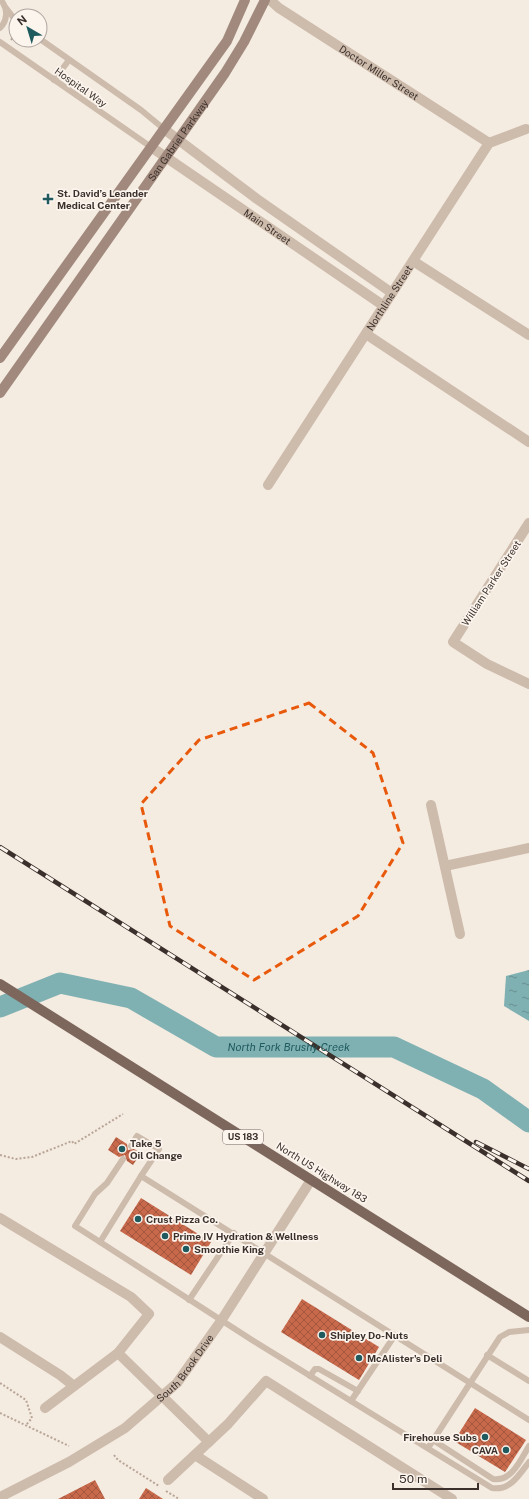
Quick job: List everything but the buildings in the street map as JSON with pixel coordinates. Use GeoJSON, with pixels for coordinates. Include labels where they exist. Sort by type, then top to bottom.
{"type":"FeatureCollection","features":[{"type":"Feature","properties":{"kind":"main road","name":"North US Highway 183"},"geometry":{"type":"LineString","coordinates":[[0,984],[529,1317]]}},
{"type":"Feature","properties":{"kind":"street","name":"San Gabriel Parkway"},"geometry":{"type":"LineString","coordinates":[[0,358],[227,41],[245,0]]}},
{"type":"Feature","properties":{"kind":"street","name":"San Gabriel Parkway"},"geometry":{"type":"LineString","coordinates":[[0,393],[225,73],[244,42],[265,0]]}},
{"type":"Feature","properties":{"kind":"street","name":"Doctor Miller Street"},"geometry":{"type":"LineString","coordinates":[[270,0],[279,8],[489,143]]}},
{"type":"Feature","properties":{"kind":"street","name":"Main Street"},"geometry":{"type":"LineString","coordinates":[[164,129],[258,199],[392,293]]}},
{"type":"Feature","properties":{"kind":"street"},"geometry":{"type":"LineString","coordinates":[[489,143],[526,129]]}},
{"type":"Feature","properties":{"kind":"street","name":"Northline Street"},"geometry":{"type":"LineString","coordinates":[[268,485],[489,143]]}},
{"type":"Feature","properties":{"kind":"street","name":"Main Street"},"geometry":{"type":"LineString","coordinates":[[152,147],[384,306]]}},
{"type":"Feature","properties":{"kind":"street"},"geometry":{"type":"LineString","coordinates":[[413,261],[529,334]]}},
{"type":"Feature","properties":{"kind":"street"},"geometry":{"type":"LineString","coordinates":[[366,334],[529,442]]}},
{"type":"Feature","properties":{"kind":"street","name":"William Parker Street"},"geometry":{"type":"LineString","coordinates":[[529,523],[453,642],[487,664],[529,684]]}},
{"type":"Feature","properties":{"kind":"street"},"geometry":{"type":"LineString","coordinates":[[431,805],[460,934]]}},
{"type":"Feature","properties":{"kind":"street"},"geometry":{"type":"LineString","coordinates":[[445,866],[529,848]]}},
{"type":"Feature","properties":{"kind":"street","name":"South Brook Drive"},"geometry":{"type":"LineString","coordinates":[[0,1497],[69,1462],[125,1428],[163,1397],[177,1383],[221,1321],[311,1180]]}},
{"type":"Feature","properties":{"kind":"street"},"geometry":{"type":"LineString","coordinates":[[0,1218],[131,1298],[149,1314],[118,1353],[45,1408]]}},
{"type":"Feature","properties":{"kind":"street"},"geometry":{"type":"LineString","coordinates":[[0,1337],[60,1375],[74,1386]]}},
{"type":"Feature","properties":{"kind":"street"},"geometry":{"type":"LineString","coordinates":[[118,1353],[209,1442]]}},
{"type":"Feature","properties":{"kind":"street"},"geometry":{"type":"LineString","coordinates":[[168,1480],[228,1424],[266,1381],[452,1499]]}},
{"type":"Feature","properties":{"kind":"street"},"geometry":{"type":"LineString","coordinates":[[195,1455],[263,1499]]}},
{"type":"Feature","properties":{"kind":"lane"},"geometry":{"type":"LineString","coordinates":[[0,28],[6,17],[3,2]]}},
{"type":"Feature","properties":{"kind":"lane","name":"Hospital Way"},"geometry":{"type":"LineString","coordinates":[[0,42],[152,147]]}},
{"type":"Feature","properties":{"kind":"lane","name":"Hospital Way"},"geometry":{"type":"LineString","coordinates":[[48,45],[141,110],[164,129]]}},
{"type":"Feature","properties":{"kind":"lane"},"geometry":{"type":"LineString","coordinates":[[54,80],[69,60]]}},
{"type":"Feature","properties":{"kind":"lane"},"geometry":{"type":"LineString","coordinates":[[100,1242],[159,1149],[137,1136],[130,1146]]}},
{"type":"Feature","properties":{"kind":"lane"},"geometry":{"type":"LineString","coordinates":[[123,1159],[107,1183],[95,1194],[75,1226],[221,1321],[492,1488],[500,1490],[514,1481],[529,1462]]}},
{"type":"Feature","properties":{"kind":"lane"},"geometry":{"type":"LineString","coordinates":[[141,1176],[265,1252],[529,1420]]}},
{"type":"Feature","properties":{"kind":"lane"},"geometry":{"type":"LineString","coordinates":[[189,1300],[234,1233]]}},
{"type":"Feature","properties":{"kind":"lane"},"geometry":{"type":"LineString","coordinates":[[428,1448],[500,1337],[509,1332],[529,1330]]}},
{"type":"Feature","properties":{"kind":"lane"},"geometry":{"type":"LineString","coordinates":[[351,1401],[395,1335]]}},
{"type":"Feature","properties":{"kind":"lane"},"geometry":{"type":"LineString","coordinates":[[487,1355],[529,1381]]}},
{"type":"Feature","properties":{"kind":"lane"},"geometry":{"type":"LineString","coordinates":[[310,1376],[316,1369],[319,1369],[358,1391]]}},
{"type":"Feature","properties":{"kind":"lane"},"geometry":{"type":"LineString","coordinates":[[433,1440],[493,1479],[500,1480],[507,1477],[515,1468],[529,1446]]}},
{"type":"Feature","properties":{"kind":"path"},"geometry":{"type":"LineString","coordinates":[[0,1155],[16,1159],[32,1157],[72,1141],[74,1144],[123,1114]]}},
{"type":"Feature","properties":{"kind":"path"},"geometry":{"type":"LineString","coordinates":[[0,1383],[26,1400],[32,1418],[26,1425]]}},
{"type":"Feature","properties":{"kind":"path"},"geometry":{"type":"LineString","coordinates":[[0,1413],[69,1446]]}},
{"type":"Feature","properties":{"kind":"path"},"geometry":{"type":"LineString","coordinates":[[114,1455],[118,1460],[179,1499]]}},
{"type":"Feature","properties":{"kind":"highlighted area"},"geometry":{"type":"Polygon","coordinates":[[[309,703],[373,753],[403,843],[358,916],[254,980],[170,926],[141,804],[199,740],[309,703]]]}},
{"type":"Feature","properties":{"kind":"water"},"geometry":{"type":"Polygon","coordinates":[[[529,970],[529,1021],[504,1006],[506,976],[529,970]]]}},
{"type":"Feature","properties":{"kind":"waterway","name":"North Fork Brushy Creek"},"geometry":{"type":"LineString","coordinates":[[0,1007],[60,983],[131,998],[216,1047],[394,1047],[483,1089],[529,1122]]}},
{"type":"Feature","properties":{"kind":"railway"},"geometry":{"type":"LineString","coordinates":[[0,847],[529,1181]]}},
{"type":"Feature","properties":{"kind":"railway"},"geometry":{"type":"LineString","coordinates":[[476,1142],[529,1169]]}},
{"type":"Feature","properties":{"kind":"place","name":"St. David’s Leander Medical Center"},"geometry":{"type":"Point","coordinates":[48,199]}},
{"type":"Feature","properties":{"kind":"place","name":"Take 5 Oil Change"},"geometry":{"type":"Point","coordinates":[122,1149]}},
{"type":"Feature","properties":{"kind":"place","name":"Crust Pizza Co."},"geometry":{"type":"Point","coordinates":[138,1219]}},
{"type":"Feature","properties":{"kind":"place","name":"Prime IV Hydration & Wellness"},"geometry":{"type":"Point","coordinates":[165,1236]}},
{"type":"Feature","properties":{"kind":"place","name":"Smoothie King"},"geometry":{"type":"Point","coordinates":[186,1249]}},
{"type":"Feature","properties":{"kind":"place","name":"Shipley Do-Nuts"},"geometry":{"type":"Point","coordinates":[322,1335]}},
{"type":"Feature","properties":{"kind":"place","name":"McAlister's Deli"},"geometry":{"type":"Point","coordinates":[359,1358]}},
{"type":"Feature","properties":{"kind":"place","name":"Firehouse Subs"},"geometry":{"type":"Point","coordinates":[485,1437]}},
{"type":"Feature","properties":{"kind":"place","name":"CAVA"},"geometry":{"type":"Point","coordinates":[506,1450]}}]}
